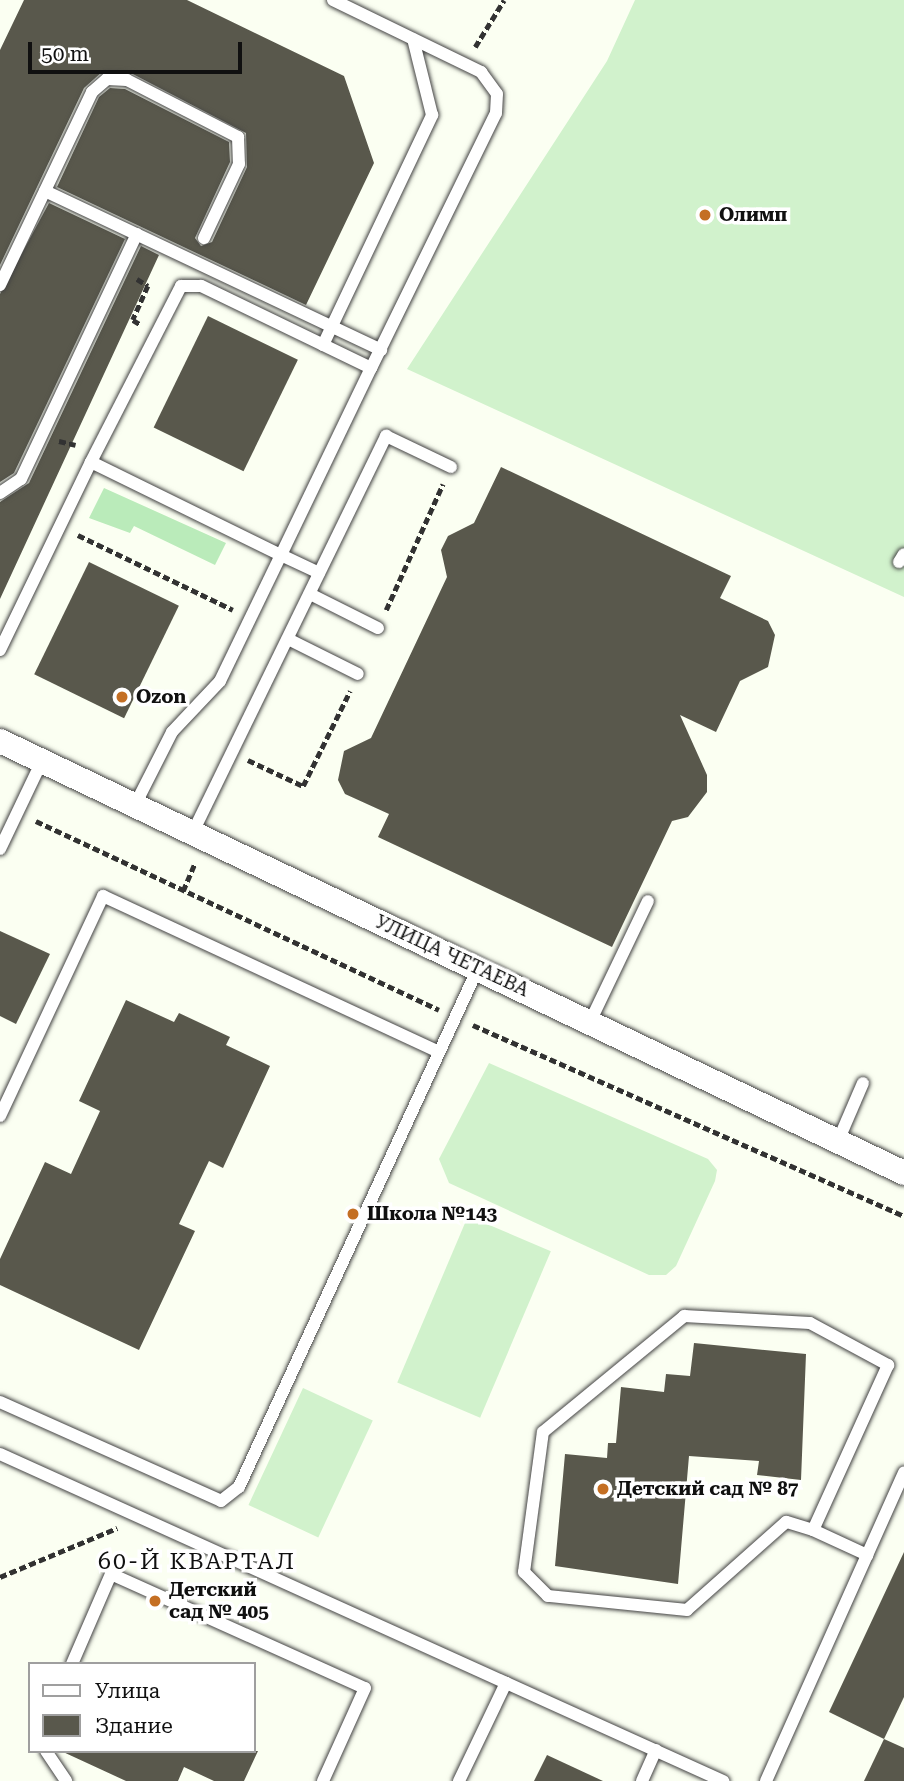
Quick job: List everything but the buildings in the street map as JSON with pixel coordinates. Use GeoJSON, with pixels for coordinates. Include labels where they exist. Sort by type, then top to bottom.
{"type":"FeatureCollection","features":[{"type":"Feature","properties":{"kind":"street","name":"УЛИЦА ЧЕТАЕВА"},"geometry":{"type":"LineString","coordinates":[[0,741],[904,1173]]}},
{"type":"Feature","properties":{"kind":"lane"},"geometry":{"type":"LineString","coordinates":[[135,805],[172,732],[213,691],[496,113],[494,85],[464,64],[333,0]]}},
{"type":"Feature","properties":{"kind":"lane"},"geometry":{"type":"LineString","coordinates":[[323,345],[432,115],[413,39]]}},
{"type":"Feature","properties":{"kind":"lane"},"geometry":{"type":"LineString","coordinates":[[0,285],[92,92],[107,79],[127,80],[238,137],[239,164],[204,237]]}},
{"type":"Feature","properties":{"kind":"lane"},"geometry":{"type":"LineString","coordinates":[[45,191],[381,350]]}},
{"type":"Feature","properties":{"kind":"lane"},"geometry":{"type":"LineString","coordinates":[[0,493],[21,479],[137,234]]}},
{"type":"Feature","properties":{"kind":"lane"},"geometry":{"type":"LineString","coordinates":[[1,647],[181,286],[201,286],[372,369]]}},
{"type":"Feature","properties":{"kind":"lane"},"geometry":{"type":"LineString","coordinates":[[193,832],[386,436],[451,467]]}},
{"type":"Feature","properties":{"kind":"lane"},"geometry":{"type":"LineString","coordinates":[[91,463],[319,573]]}},
{"type":"Feature","properties":{"kind":"lane"},"geometry":{"type":"LineString","coordinates":[[310,594],[378,628]]}},
{"type":"Feature","properties":{"kind":"lane"},"geometry":{"type":"LineString","coordinates":[[288,639],[358,674]]}},
{"type":"Feature","properties":{"kind":"lane"},"geometry":{"type":"LineString","coordinates":[[0,849],[42,761]]}},
{"type":"Feature","properties":{"kind":"lane"},"geometry":{"type":"LineString","coordinates":[[0,1116],[103,896],[437,1051]]}},
{"type":"Feature","properties":{"kind":"lane"},"geometry":{"type":"LineString","coordinates":[[590,1022],[648,901]]}},
{"type":"Feature","properties":{"kind":"lane"},"geometry":{"type":"LineString","coordinates":[[0,1402],[220,1501],[239,1487],[437,1051],[478,968]]}},
{"type":"Feature","properties":{"kind":"lane"},"geometry":{"type":"LineString","coordinates":[[838,1141],[863,1083]]}},
{"type":"Feature","properties":{"kind":"lane"},"geometry":{"type":"LineString","coordinates":[[813,1530],[888,1364],[810,1323],[684,1316],[543,1432],[524,1572],[548,1596],[687,1610],[786,1522],[813,1530],[867,1555]]}},
{"type":"Feature","properties":{"kind":"lane"},"geometry":{"type":"LineString","coordinates":[[0,1454],[723,1781]]}},
{"type":"Feature","properties":{"kind":"lane"},"geometry":{"type":"LineString","coordinates":[[766,1781],[904,1473]]}},
{"type":"Feature","properties":{"kind":"lane"},"geometry":{"type":"LineString","coordinates":[[73,1662],[111,1574],[366,1688],[323,1781]]}},
{"type":"Feature","properties":{"kind":"lane"},"geometry":{"type":"LineString","coordinates":[[459,1781],[506,1683]]}},
{"type":"Feature","properties":{"kind":"lane"},"geometry":{"type":"LineString","coordinates":[[642,1781],[656,1750]]}},
{"type":"Feature","properties":{"kind":"lane"},"geometry":{"type":"LineString","coordinates":[[47,1753],[62,1780]]}},
{"type":"Feature","properties":{"kind":"path"},"geometry":{"type":"LineString","coordinates":[[464,64],[504,0]]}},
{"type":"Feature","properties":{"kind":"path"},"geometry":{"type":"LineString","coordinates":[[134,318],[148,287]]}},
{"type":"Feature","properties":{"kind":"path"},"geometry":{"type":"LineString","coordinates":[[60,526],[250,618]]}},
{"type":"Feature","properties":{"kind":"path"},"geometry":{"type":"LineString","coordinates":[[0,1577],[140,1518]]}},
{"type":"Feature","properties":{"kind":"green space","name":"Олимп"},"geometry":{"type":"Polygon","coordinates":[[[635,0],[904,0],[904,597],[407,369],[607,61],[635,0]]]}},
{"type":"Feature","properties":{"kind":"green space"},"geometry":{"type":"Polygon","coordinates":[[[104,488],[226,543],[215,565],[134,526],[130,533],[89,518],[104,488]]]}},
{"type":"Feature","properties":{"kind":"green space"},"geometry":{"type":"Polygon","coordinates":[[[489,1063],[708,1159],[717,1170],[715,1181],[676,1266],[666,1275],[649,1275],[449,1183],[439,1159],[489,1063]]]}},
{"type":"Feature","properties":{"kind":"green space"},"geometry":{"type":"Polygon","coordinates":[[[468,1216],[551,1251],[480,1418],[397,1383],[468,1216]]]}},
{"type":"Feature","properties":{"kind":"green space"},"geometry":{"type":"Polygon","coordinates":[[[303,1388],[373,1421],[318,1537],[248,1505],[303,1388]]]}},
{"type":"Feature","properties":{"kind":"place","name":"Олимп"},"geometry":{"type":"Point","coordinates":[705,215]}},
{"type":"Feature","properties":{"kind":"place","name":"Ozon"},"geometry":{"type":"Point","coordinates":[122,697]}},
{"type":"Feature","properties":{"kind":"place","name":"Школа №143"},"geometry":{"type":"Point","coordinates":[353,1214]}},
{"type":"Feature","properties":{"kind":"place","name":"Детский сад № 87"},"geometry":{"type":"Point","coordinates":[603,1489]}},
{"type":"Feature","properties":{"kind":"place","name":"Детский сад № 405"},"geometry":{"type":"Point","coordinates":[155,1601]}},
{"type":"Feature","properties":{"kind":"district","name":"60-Й КВАРТАЛ"},"geometry":{"type":"Point","coordinates":[197,1562]}}]}
